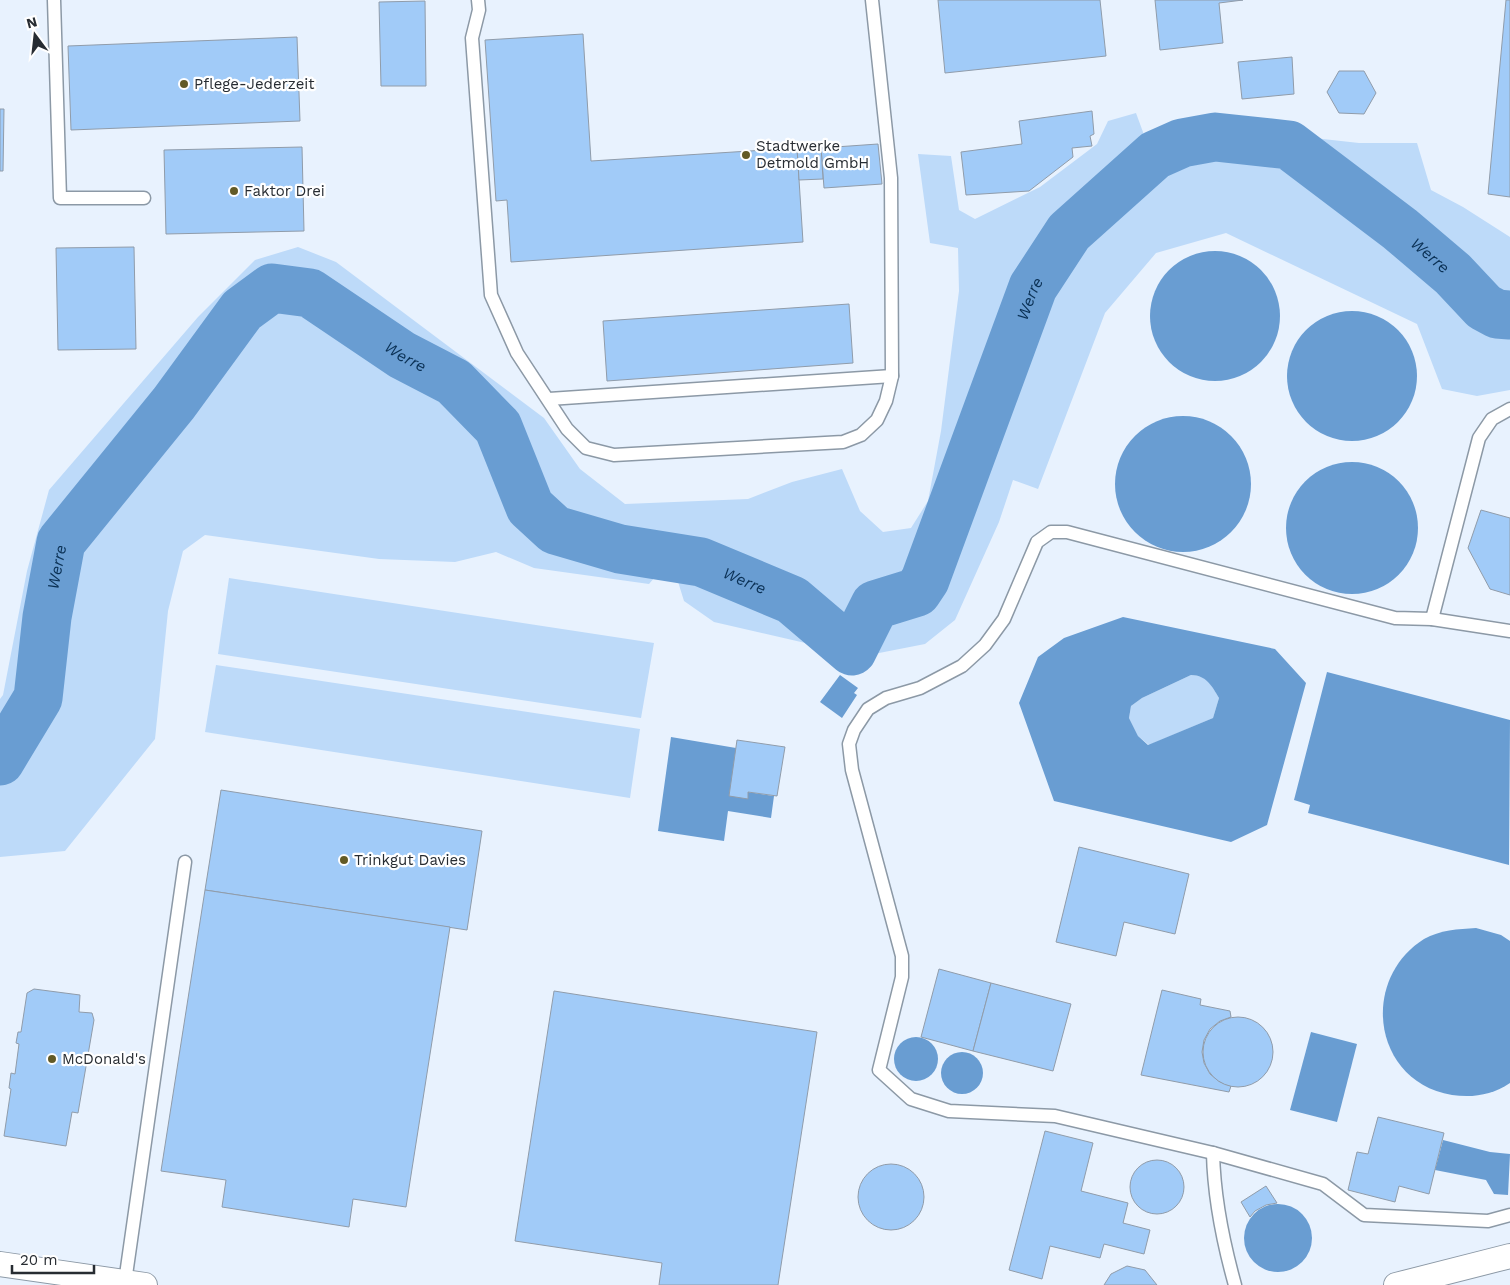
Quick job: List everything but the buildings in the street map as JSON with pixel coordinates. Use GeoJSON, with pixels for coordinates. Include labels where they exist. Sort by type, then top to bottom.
{"type":"FeatureCollection","features":[{"type":"Feature","properties":{"kind":"street"},"geometry":{"type":"LineString","coordinates":[[1396,1285],[1510,1256]]}},
{"type":"Feature","properties":{"kind":"street"},"geometry":{"type":"LineString","coordinates":[[0,1264],[135,1284]]}},
{"type":"Feature","properties":{"kind":"lane"},"geometry":{"type":"LineString","coordinates":[[54,0],[60,198],[144,198]]}},
{"type":"Feature","properties":{"kind":"lane"},"geometry":{"type":"LineString","coordinates":[[478,0],[479,10],[472,38],[491,295],[517,353],[567,429],[586,448],[614,455],[843,442],[862,435],[877,420],[886,402],[892,376],[891,178],[872,0]]}},
{"type":"Feature","properties":{"kind":"lane"},"geometry":{"type":"LineString","coordinates":[[548,399],[892,376]]}},
{"type":"Feature","properties":{"kind":"lane"},"geometry":{"type":"LineString","coordinates":[[1432,619],[1479,438],[1492,419],[1510,409]]}},
{"type":"Feature","properties":{"kind":"lane"},"geometry":{"type":"LineString","coordinates":[[1510,631],[1432,619],[1395,618],[1067,532],[1050,532],[1037,542],[1004,619],[984,645],[962,666],[920,688],[886,698],[868,709],[854,730],[849,744],[852,770],[902,956],[902,976],[879,1070],[911,1099],[949,1111],[1055,1116],[1213,1154],[1323,1184],[1364,1215],[1488,1221],[1510,1215]]}},
{"type":"Feature","properties":{"kind":"lane"},"geometry":{"type":"LineString","coordinates":[[135,1284],[185,862]]}},
{"type":"Feature","properties":{"kind":"lane"},"geometry":{"type":"LineString","coordinates":[[1213,1154],[1214,1181],[1226,1254],[1235,1285]]}},
{"type":"Feature","properties":{"kind":"shaded area"},"geometry":{"type":"Polygon","coordinates":[[[1136,113],[1147,143],[1189,151],[1272,155],[1314,138],[1359,143],[1417,143],[1431,190],[1463,207],[1510,237],[1510,390],[1477,396],[1442,389],[1417,324],[1226,233],[1156,253],[1105,313],[1038,489],[1013,480],[999,522],[955,620],[925,644],[874,654],[814,645],[714,622],[684,601],[675,572],[661,570],[649,584],[534,568],[496,552],[455,562],[379,559],[205,535],[183,551],[168,611],[155,739],[65,851],[0,857],[0,699],[3,695],[27,571],[49,490],[198,317],[255,260],[298,247],[336,262],[544,418],[580,469],[625,504],[748,499],[792,482],[842,469],[860,511],[883,532],[911,528],[928,501],[941,431],[959,291],[958,248],[930,243],[918,154],[951,156],[959,210],[975,219],[1040,187],[1097,144],[1108,121],[1136,113]]]}},
{"type":"Feature","properties":{"kind":"shaded area"},"geometry":{"type":"Polygon","coordinates":[[[229,578],[654,643],[641,718],[218,654],[229,578]]]}},
{"type":"Feature","properties":{"kind":"shaded area"},"geometry":{"type":"Polygon","coordinates":[[[216,665],[640,729],[630,798],[205,732],[216,665]]]}},
{"type":"Feature","properties":{"kind":"shaded area"},"geometry":{"type":"Polygon","coordinates":[[[1191,675],[1197,675],[1205,679],[1219,698],[1213,718],[1149,745],[1138,736],[1129,718],[1131,706],[1142,698],[1191,675]]]}},
{"type":"Feature","properties":{"kind":"water"},"geometry":{"type":"Polygon","coordinates":[[[1215,251],[1228,252],[1240,256],[1261,270],[1275,291],[1279,303],[1279,329],[1275,341],[1261,362],[1240,376],[1228,380],[1215,381],[1202,380],[1190,376],[1169,362],[1155,341],[1151,329],[1150,316],[1151,303],[1155,291],[1169,270],[1190,256],[1202,252],[1215,251]]]}},
{"type":"Feature","properties":{"kind":"water"},"geometry":{"type":"Polygon","coordinates":[[[1352,311],[1365,312],[1377,316],[1398,330],[1412,351],[1416,363],[1416,389],[1412,401],[1398,422],[1377,436],[1365,440],[1352,441],[1339,440],[1327,436],[1306,422],[1292,401],[1288,389],[1287,376],[1288,363],[1292,351],[1306,330],[1327,316],[1339,312],[1352,311]]]}},
{"type":"Feature","properties":{"kind":"water"},"geometry":{"type":"Polygon","coordinates":[[[1183,416],[1209,421],[1221,427],[1231,436],[1240,446],[1246,458],[1251,484],[1246,510],[1240,522],[1231,532],[1221,541],[1209,547],[1183,552],[1157,547],[1145,541],[1135,532],[1126,522],[1120,510],[1115,484],[1120,458],[1126,446],[1135,436],[1145,427],[1157,421],[1183,416]]]}},
{"type":"Feature","properties":{"kind":"water"},"geometry":{"type":"Polygon","coordinates":[[[1352,462],[1365,463],[1377,467],[1399,481],[1413,503],[1417,515],[1417,541],[1413,553],[1399,575],[1377,589],[1365,593],[1352,594],[1339,593],[1327,589],[1305,575],[1291,553],[1287,541],[1286,528],[1287,515],[1291,503],[1305,481],[1327,467],[1339,463],[1352,462]]]}},
{"type":"Feature","properties":{"kind":"water"},"geometry":{"type":"Polygon","coordinates":[[[1123,617],[1275,649],[1306,683],[1267,825],[1231,842],[1054,801],[1019,703],[1038,657],[1064,638],[1123,617]],[[1191,675],[1142,698],[1131,706],[1129,718],[1138,736],[1148,745],[1213,718],[1219,698],[1205,679],[1191,675]]]}},
{"type":"Feature","properties":{"kind":"water"},"geometry":{"type":"Polygon","coordinates":[[[1327,672],[1510,720],[1509,865],[1308,813],[1310,805],[1294,800],[1327,672]]]}},
{"type":"Feature","properties":{"kind":"water"},"geometry":{"type":"Polygon","coordinates":[[[840,675],[858,688],[854,693],[857,695],[842,718],[820,702],[840,675]]]}},
{"type":"Feature","properties":{"kind":"water"},"geometry":{"type":"Polygon","coordinates":[[[671,737],[736,748],[748,798],[748,792],[774,796],[771,818],[728,811],[724,841],[658,831],[671,737]]]}},
{"type":"Feature","properties":{"kind":"water"},"geometry":{"type":"Polygon","coordinates":[[[1476,928],[1501,935],[1510,941],[1510,1083],[1482,1095],[1452,1095],[1425,1086],[1405,1071],[1391,1051],[1384,1028],[1383,1003],[1390,979],[1403,957],[1424,939],[1443,932],[1476,928]]]}},
{"type":"Feature","properties":{"kind":"water"},"geometry":{"type":"Polygon","coordinates":[[[1311,1032],[1357,1044],[1337,1122],[1290,1110],[1311,1032]]]}},
{"type":"Feature","properties":{"kind":"water"},"geometry":{"type":"Polygon","coordinates":[[[916,1037],[928,1041],[934,1047],[938,1059],[934,1071],[928,1077],[916,1081],[904,1077],[898,1071],[894,1059],[898,1047],[904,1041],[916,1037]]]}},
{"type":"Feature","properties":{"kind":"water"},"geometry":{"type":"Polygon","coordinates":[[[966,1052],[974,1055],[980,1061],[983,1073],[980,1085],[974,1091],[958,1094],[950,1091],[944,1085],[941,1069],[944,1061],[950,1055],[966,1052]]]}},
{"type":"Feature","properties":{"kind":"water"},"geometry":{"type":"Polygon","coordinates":[[[1443,1140],[1490,1152],[1510,1154],[1508,1195],[1494,1194],[1486,1180],[1435,1170],[1443,1140]]]}},
{"type":"Feature","properties":{"kind":"water"},"geometry":{"type":"Polygon","coordinates":[[[1271,1204],[1285,1204],[1297,1209],[1307,1219],[1312,1231],[1312,1245],[1307,1257],[1297,1267],[1285,1272],[1271,1272],[1259,1267],[1249,1257],[1244,1245],[1244,1231],[1249,1219],[1259,1209],[1271,1204]]]}},
{"type":"Feature","properties":{"kind":"waterway","name":"Werre"},"geometry":{"type":"LineString","coordinates":[[0,761],[38,698],[47,617],[61,542],[174,403],[242,310],[272,288],[310,293],[402,355],[454,382],[498,427],[530,507],[555,530],[620,549],[701,562],[792,600],[852,651],[875,605],[917,592],[925,580],[1033,287],[1069,232],[1155,155],[1182,143],[1215,137],[1289,145],[1400,229],[1453,274],[1484,307],[1497,314],[1510,315]]}},
{"type":"Feature","properties":{"kind":"place","name":"Pflege-Jederzeit"},"geometry":{"type":"Point","coordinates":[184,84]}},
{"type":"Feature","properties":{"kind":"place","name":"Stadtwerke Detmold GmbH"},"geometry":{"type":"Point","coordinates":[746,155]}},
{"type":"Feature","properties":{"kind":"place","name":"Faktor Drei"},"geometry":{"type":"Point","coordinates":[234,191]}},
{"type":"Feature","properties":{"kind":"place","name":"Trinkgut Davies"},"geometry":{"type":"Point","coordinates":[344,860]}},
{"type":"Feature","properties":{"kind":"place","name":"McDonald's"},"geometry":{"type":"Point","coordinates":[52,1059]}}]}
